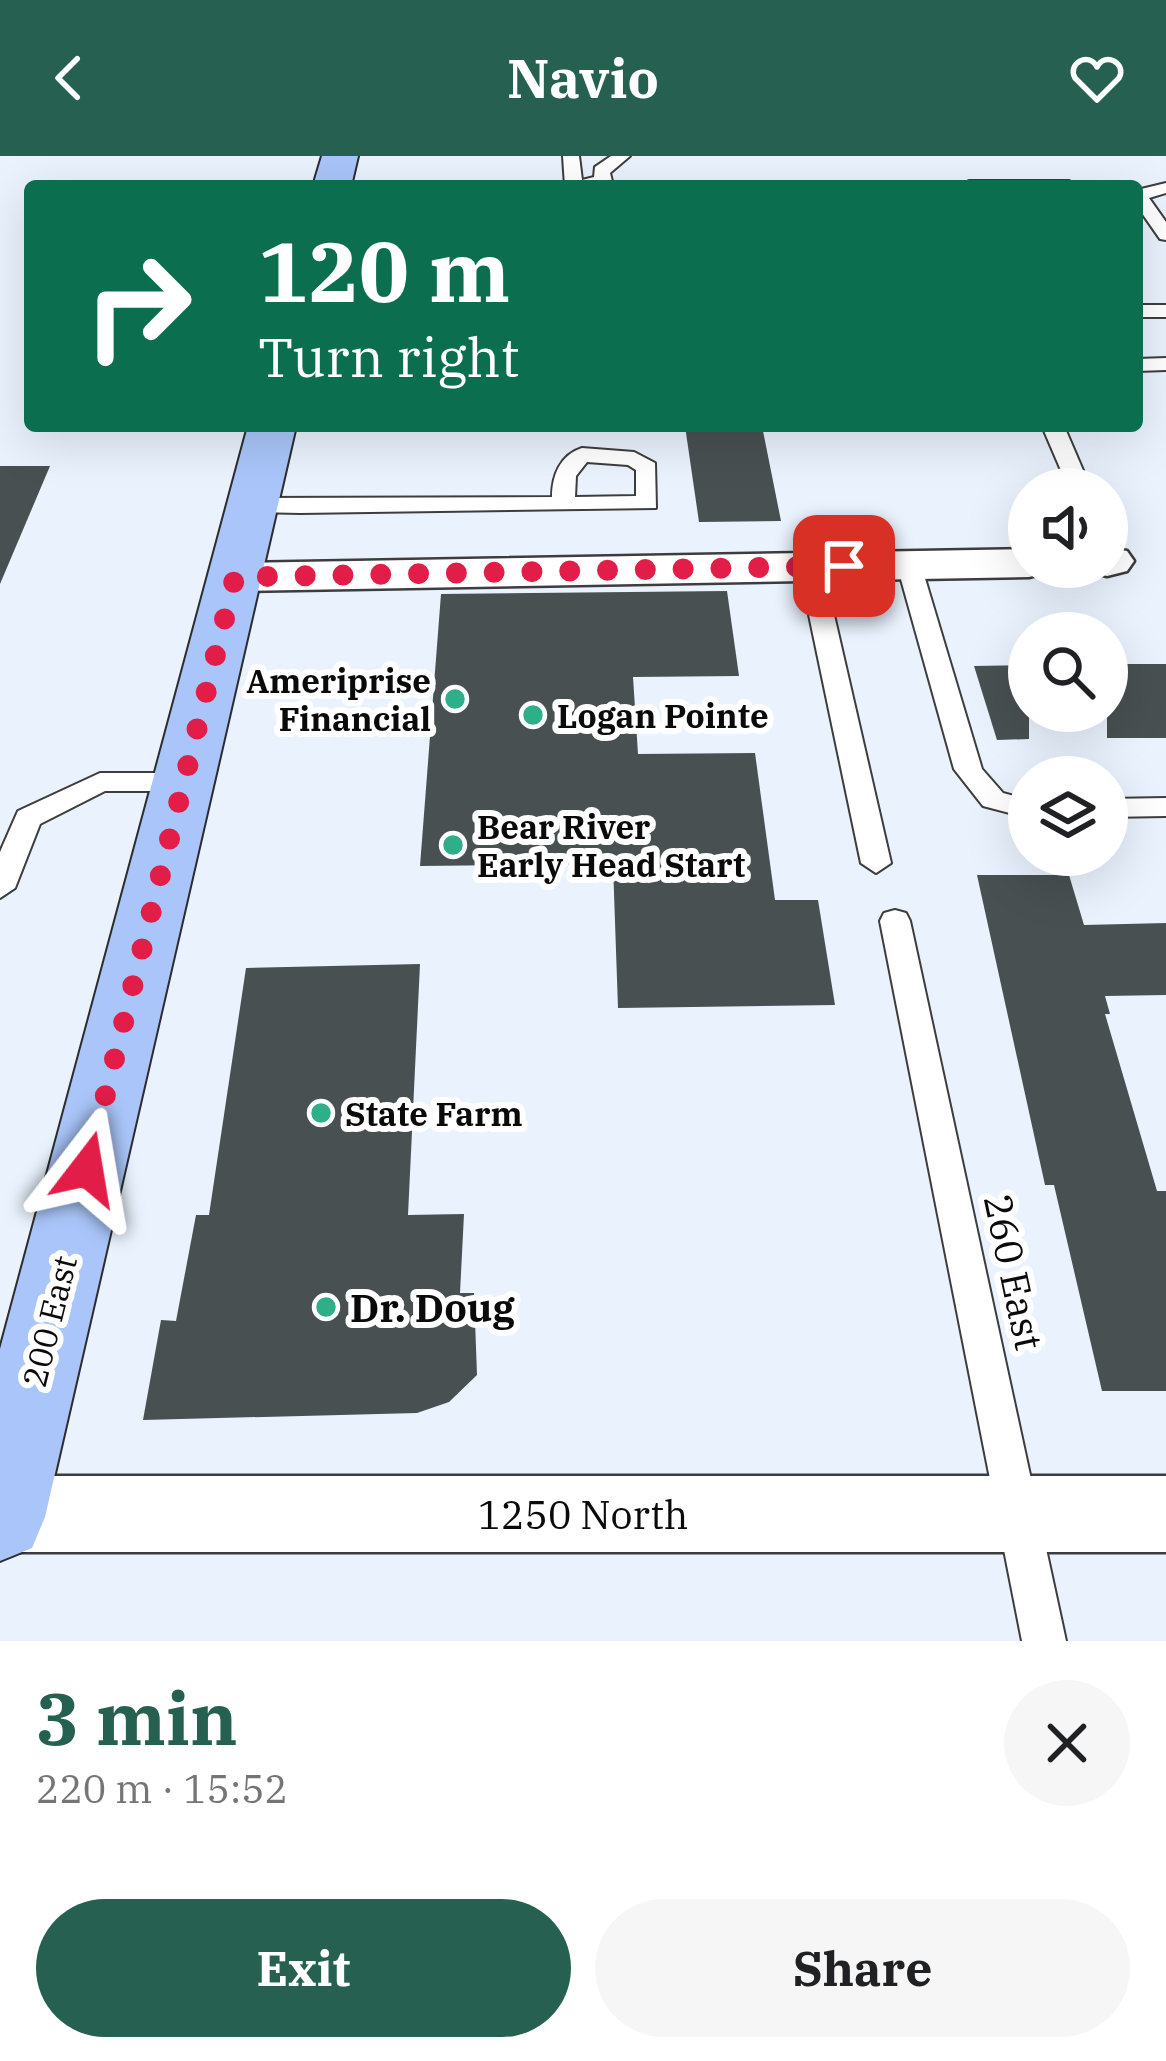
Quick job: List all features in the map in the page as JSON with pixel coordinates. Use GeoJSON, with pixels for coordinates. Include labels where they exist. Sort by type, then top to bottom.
{"type":"FeatureCollection","features":[{"type":"Feature","properties":{"kind":"main road","name":"200 East"},"geometry":{"type":"LineString","coordinates":[[0,1515],[271,432]]}},
{"type":"Feature","properties":{"kind":"street"},"geometry":{"type":"LineString","coordinates":[[235,577],[1008,563]]}},
{"type":"Feature","properties":{"kind":"street","name":"1250 North"},"geometry":{"type":"LineString","coordinates":[[0,1515],[1166,1514]]}},
{"type":"Feature","properties":{"kind":"lane"},"geometry":{"type":"LineString","coordinates":[[602,180],[602,171],[622,156]]}},
{"type":"Feature","properties":{"kind":"lane"},"geometry":{"type":"LineString","coordinates":[[1143,202],[1166,235]]}},
{"type":"Feature","properties":{"kind":"lane"},"geometry":{"type":"LineString","coordinates":[[1056,432],[1071,468]]}},
{"type":"Feature","properties":{"kind":"lane"},"geometry":{"type":"LineString","coordinates":[[253,505],[564,503]]}},
{"type":"Feature","properties":{"kind":"lane"},"geometry":{"type":"LineString","coordinates":[[909,565],[968,770],[982,792],[1008,810]]}},
{"type":"Feature","properties":{"kind":"lane"},"geometry":{"type":"LineString","coordinates":[[812,567],[876,863]]}},
{"type":"Feature","properties":{"kind":"lane"},"geometry":{"type":"LineString","coordinates":[[0,888],[28,818],[100,782],[184,782]]}},
{"type":"Feature","properties":{"kind":"lane"},"geometry":{"type":"LineString","coordinates":[[1128,808],[1166,807]]}},
{"type":"Feature","properties":{"kind":"lane","name":"260 East"},"geometry":{"type":"LineString","coordinates":[[895,921],[1044,1641]]}},
{"type":"Feature","properties":{"kind":"building"},"geometry":{"type":"Polygon","coordinates":[[[686,432],[763,432],[781,521],[699,522],[686,432]]]}},
{"type":"Feature","properties":{"kind":"building"},"geometry":{"type":"Polygon","coordinates":[[[0,466],[50,466],[0,584],[0,466]]]}},
{"type":"Feature","properties":{"kind":"building","name":"Logan Pointe"},"geometry":{"type":"Polygon","coordinates":[[[727,591],[739,676],[633,677],[638,754],[755,753],[775,900],[818,900],[835,1005],[618,1008],[613,864],[420,866],[441,594],[727,591]]]}},
{"type":"Feature","properties":{"kind":"building"},"geometry":{"type":"Polygon","coordinates":[[[1128,664],[1166,664],[1166,738],[1107,738],[1107,732],[1128,732],[1128,664]]]}},
{"type":"Feature","properties":{"kind":"building"},"geometry":{"type":"Polygon","coordinates":[[[1008,665],[1008,732],[1029,732],[1029,739],[997,740],[974,666],[1008,665]]]}},
{"type":"Feature","properties":{"kind":"building"},"geometry":{"type":"Polygon","coordinates":[[[977,875],[1069,876],[1084,925],[1166,923],[1166,995],[1105,996],[1110,1014],[1105,1014],[1157,1191],[1166,1191],[1166,1391],[1102,1391],[1054,1185],[1045,1185],[977,875]]]}},
{"type":"Feature","properties":{"kind":"building"},"geometry":{"type":"Polygon","coordinates":[[[420,964],[408,1215],[464,1214],[460,1293],[474,1293],[477,1375],[449,1402],[417,1413],[143,1420],[161,1320],[176,1321],[196,1215],[209,1215],[246,968],[420,964]]]}},
{"type":"Feature","properties":{"kind":"place","name":"Ameriprise Financial"},"geometry":{"type":"Point","coordinates":[455,699]}},
{"type":"Feature","properties":{"kind":"place","name":"Logan Pointe"},"geometry":{"type":"Point","coordinates":[533,715]}},
{"type":"Feature","properties":{"kind":"place","name":"Bear River Early Head Start"},"geometry":{"type":"Point","coordinates":[453,845]}},
{"type":"Feature","properties":{"kind":"place","name":"State Farm"},"geometry":{"type":"Point","coordinates":[321,1113]}},
{"type":"Feature","properties":{"kind":"place","name":"Dr. Doug"},"geometry":{"type":"Point","coordinates":[326,1307]}},
{"type":"Feature","properties":{"kind":"route"},"geometry":{"type":"LineString","coordinates":[[87,1169],[235,577],[844,566]]}}]}
